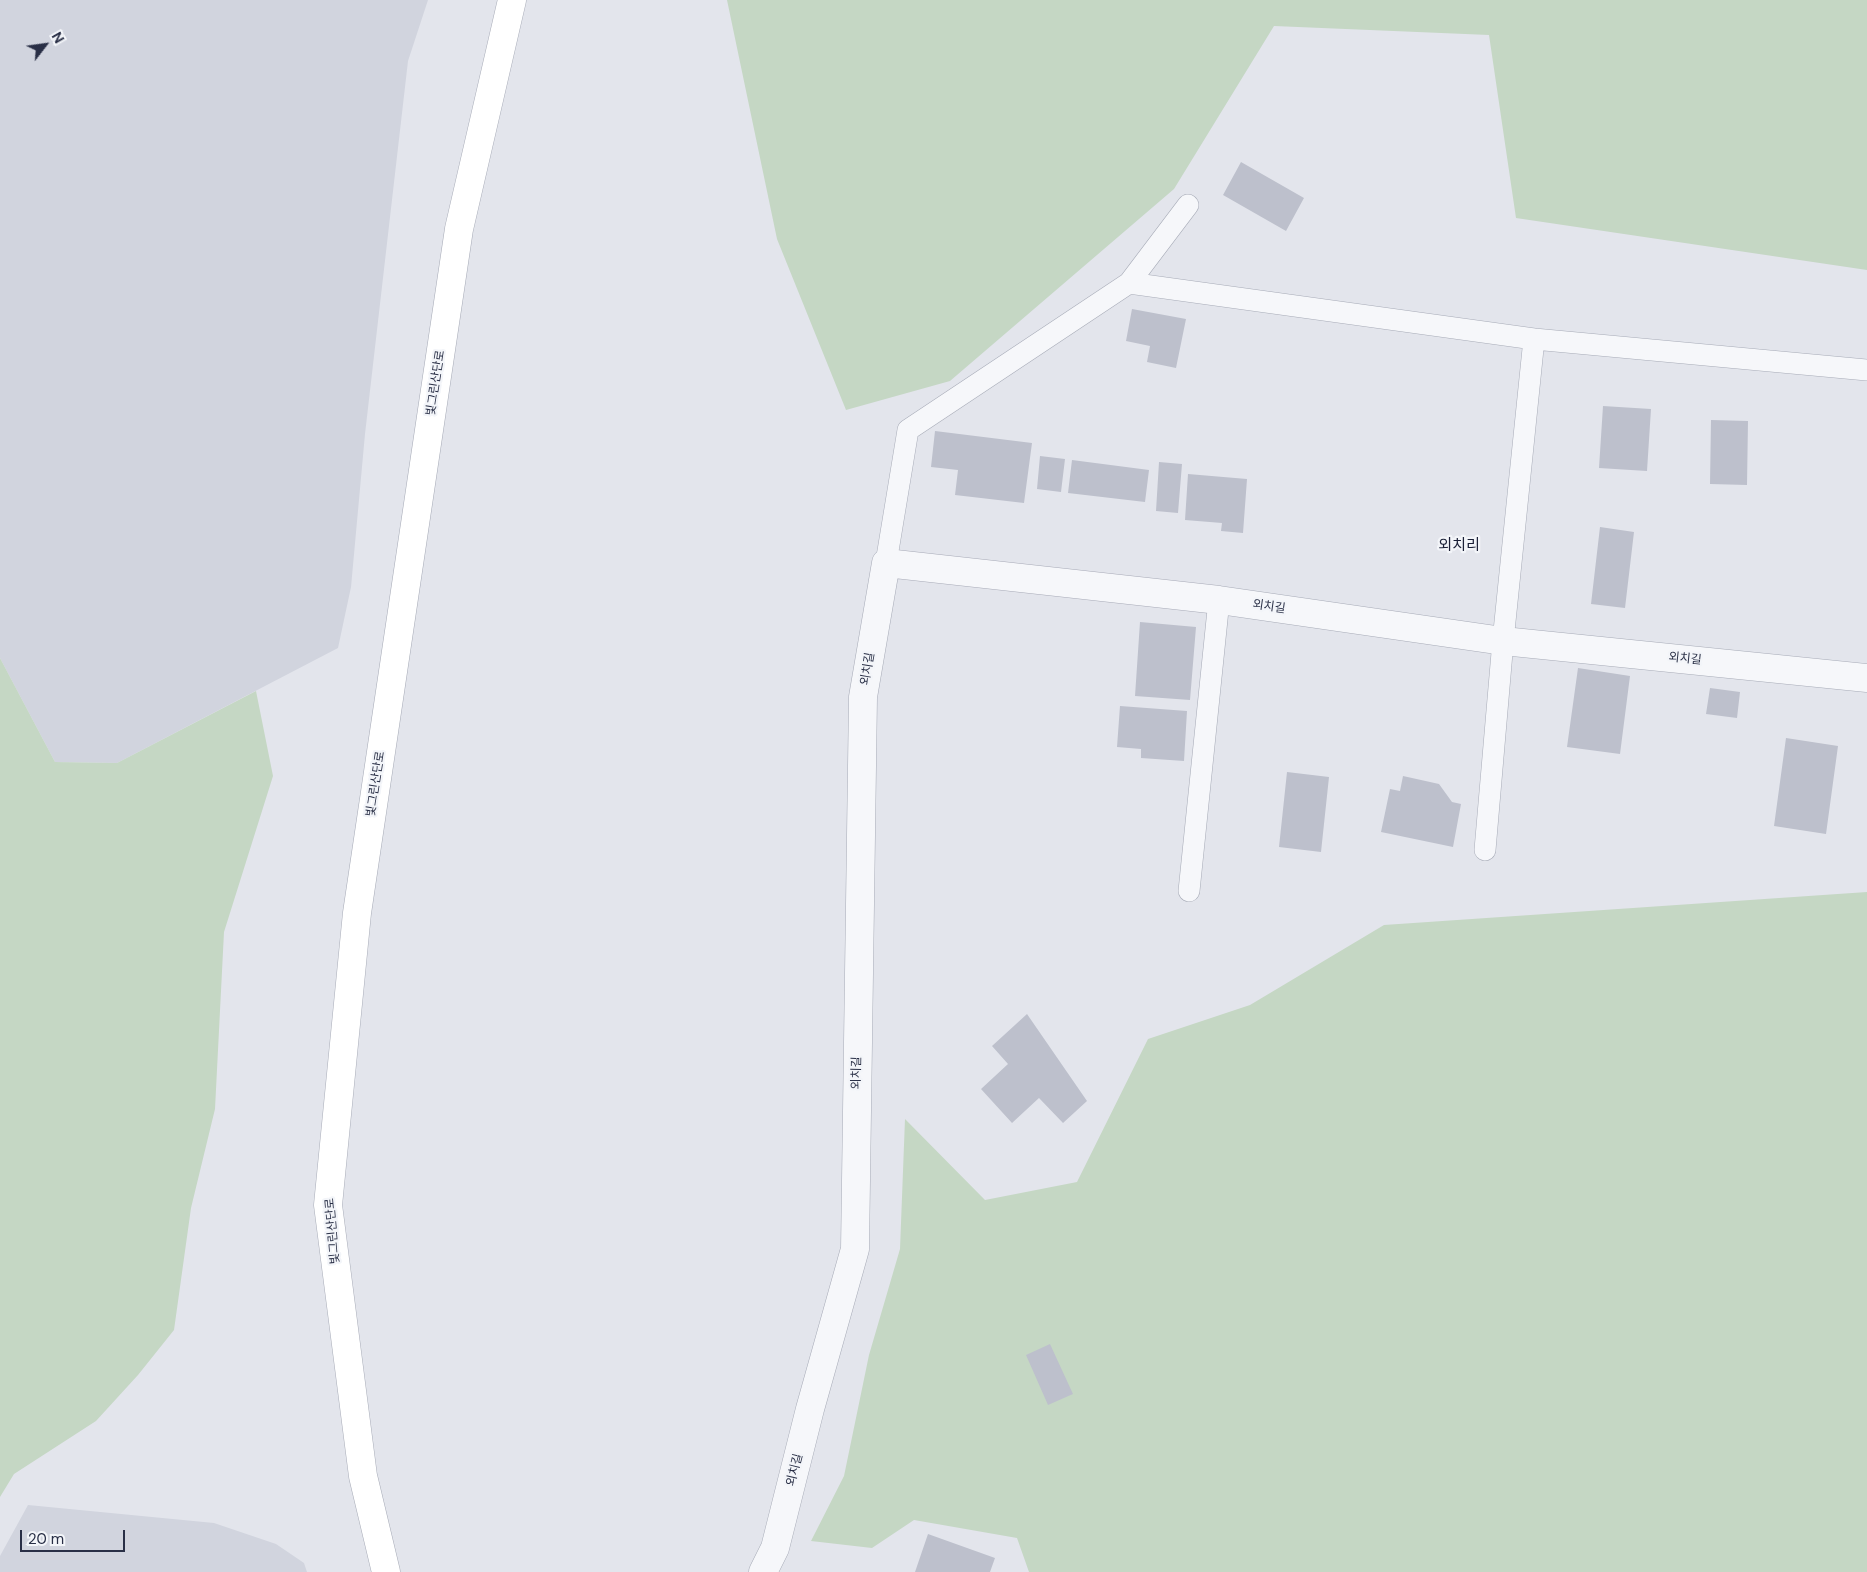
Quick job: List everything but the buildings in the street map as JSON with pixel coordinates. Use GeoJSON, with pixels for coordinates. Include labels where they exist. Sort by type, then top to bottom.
{"type":"FeatureCollection","features":[{"type":"Feature","properties":{"kind":"street","name":"빛그린산단로"},"geometry":{"type":"LineString","coordinates":[[386,1572],[363,1476],[328,1205],[357,913],[460,228],[512,0]]}},
{"type":"Feature","properties":{"kind":"street","name":"외치길"},"geometry":{"type":"LineString","coordinates":[[763,1572],[775,1548],[810,1409],[854,1249],[863,696],[886,563],[1219,600],[1503,641],[1867,678]]}},
{"type":"Feature","properties":{"kind":"lane","name":"외치길"},"geometry":{"type":"LineString","coordinates":[[886,563],[908,430],[1129,283],[1188,205]]}},
{"type":"Feature","properties":{"kind":"lane"},"geometry":{"type":"LineString","coordinates":[[1129,283],[1534,340],[1867,370]]}},
{"type":"Feature","properties":{"kind":"lane"},"geometry":{"type":"LineString","coordinates":[[1484,850],[1534,340]]}},
{"type":"Feature","properties":{"kind":"lane"},"geometry":{"type":"LineString","coordinates":[[1189,891],[1219,600]]}},
{"type":"Feature","properties":{"kind":"shaded area"},"geometry":{"type":"Polygon","coordinates":[[[0,0],[428,0],[408,61],[365,434],[351,587],[338,648],[117,763],[55,762],[0,658],[0,0]]]}},
{"type":"Feature","properties":{"kind":"shaded area"},"geometry":{"type":"Polygon","coordinates":[[[28,1505],[214,1523],[276,1544],[304,1563],[307,1572],[0,1572],[0,1556],[28,1505]]]}},
{"type":"Feature","properties":{"kind":"green space"},"geometry":{"type":"Polygon","coordinates":[[[727,0],[1867,0],[1867,270],[1516,218],[1489,35],[1274,26],[1174,189],[950,381],[846,410],[777,239],[727,0]]]}},
{"type":"Feature","properties":{"kind":"green space"},"geometry":{"type":"Polygon","coordinates":[[[0,658],[55,762],[117,763],[256,691],[273,776],[224,932],[215,1109],[191,1208],[174,1330],[138,1375],[96,1421],[14,1474],[0,1497],[0,658]]]}},
{"type":"Feature","properties":{"kind":"green space"},"geometry":{"type":"Polygon","coordinates":[[[1867,892],[1867,1572],[1029,1572],[1017,1538],[914,1520],[872,1548],[811,1541],[844,1476],[869,1355],[900,1249],[905,1119],[985,1200],[1077,1182],[1148,1039],[1250,1005],[1384,925],[1867,892]]]}},
{"type":"Feature","properties":{"kind":"district","name":"외치리"},"geometry":{"type":"Point","coordinates":[1459,546]}}]}
